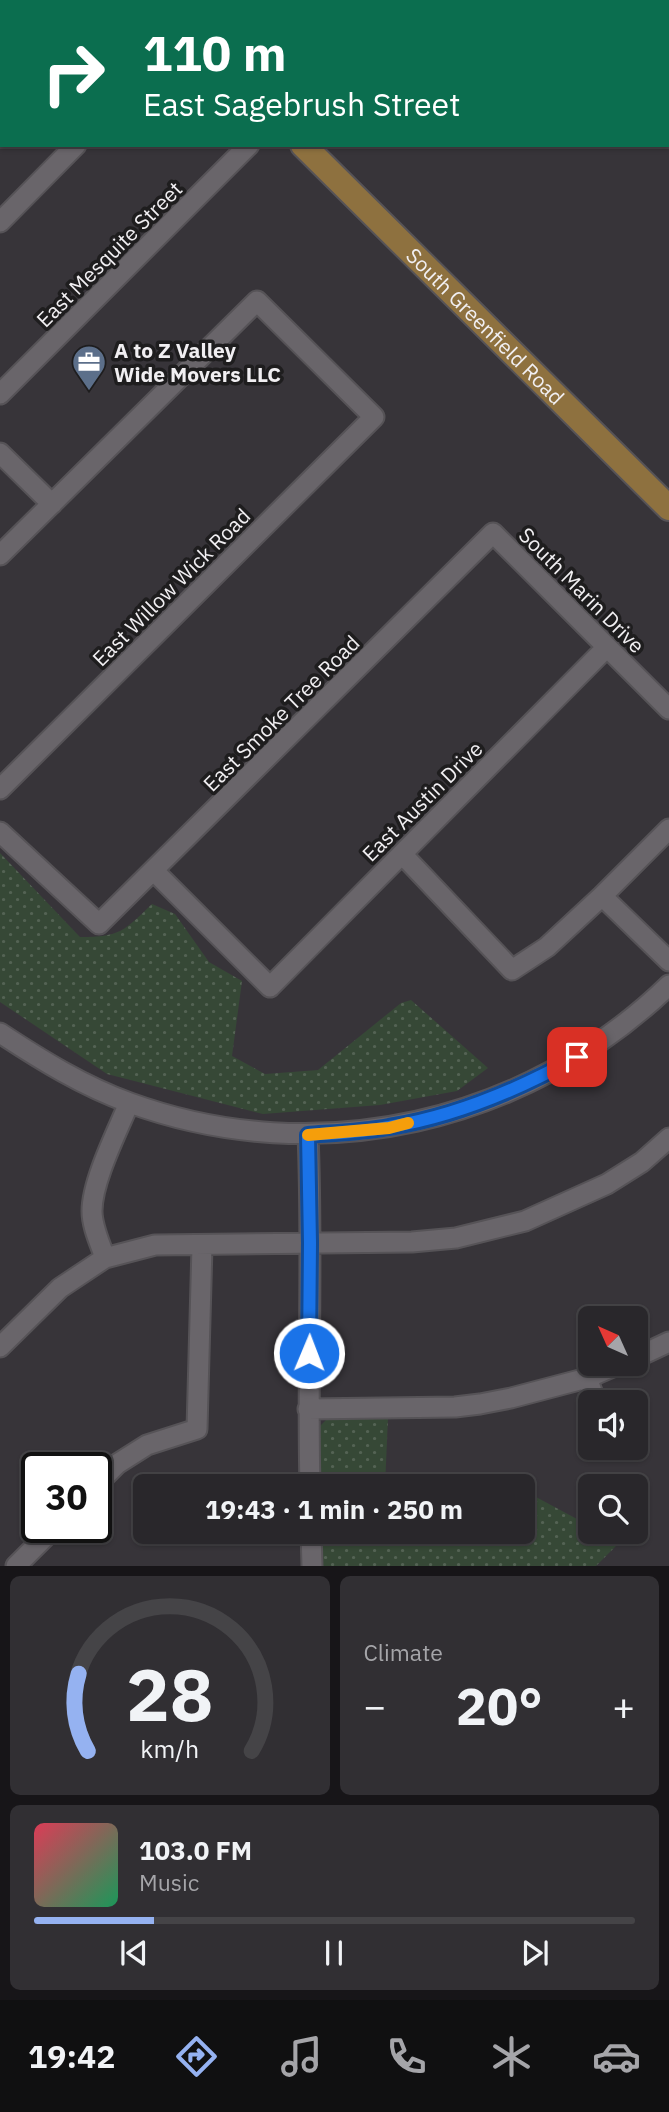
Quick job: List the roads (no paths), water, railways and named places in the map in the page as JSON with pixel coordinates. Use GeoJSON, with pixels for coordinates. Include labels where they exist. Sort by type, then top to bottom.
{"type":"FeatureCollection","features":[{"type":"Feature","properties":{"kind":"main road","name":"South Greenfield Road"},"geometry":{"type":"LineString","coordinates":[[305,147],[669,508]]}},
{"type":"Feature","properties":{"kind":"street"},"geometry":{"type":"LineString","coordinates":[[0,222],[74,147]]}},
{"type":"Feature","properties":{"kind":"street","name":"East Mesquite Street"},"geometry":{"type":"LineString","coordinates":[[0,394],[247,147]]}},
{"type":"Feature","properties":{"kind":"street","name":"East Willow Wick Road"},"geometry":{"type":"LineString","coordinates":[[0,789],[374,417],[257,302],[52,504]]}},
{"type":"Feature","properties":{"kind":"street"},"geometry":{"type":"LineString","coordinates":[[0,453],[52,504],[0,555]]}},
{"type":"Feature","properties":{"kind":"street","name":"South Marin Drive"},"geometry":{"type":"LineString","coordinates":[[493,533],[669,709]]}},
{"type":"Feature","properties":{"kind":"street","name":"East Smoke Tree Road"},"geometry":{"type":"LineString","coordinates":[[0,832],[99,924],[493,533]]}},
{"type":"Feature","properties":{"kind":"street","name":"East Austin Drive"},"geometry":{"type":"LineString","coordinates":[[154,871],[270,987],[607,647]]}},
{"type":"Feature","properties":{"kind":"street"},"geometry":{"type":"LineString","coordinates":[[402,854],[512,971],[547,947],[669,829]]}},
{"type":"Feature","properties":{"kind":"street"},"geometry":{"type":"LineString","coordinates":[[602,896],[669,961]]}},
{"type":"Feature","properties":{"kind":"street"},"geometry":{"type":"LineString","coordinates":[[0,1033],[58,1070],[129,1103],[192,1121],[257,1131],[308,1135],[389,1128],[491,1100],[548,1074],[608,1037],[642,1011],[669,985]]}},
{"type":"Feature","properties":{"kind":"street"},"geometry":{"type":"LineString","coordinates":[[105,1258],[95,1231],[92,1211],[95,1193],[129,1103]]}},
{"type":"Feature","properties":{"kind":"street"},"geometry":{"type":"LineString","coordinates":[[308,1135],[310,1474]]}},
{"type":"Feature","properties":{"kind":"street"},"geometry":{"type":"LineString","coordinates":[[0,1347],[60,1288],[105,1258],[155,1245],[412,1242],[456,1238],[525,1221],[607,1184],[642,1161],[669,1138]]}},
{"type":"Feature","properties":{"kind":"street"},"geometry":{"type":"LineString","coordinates":[[112,1469],[147,1445],[197,1429],[202,1245]]}},
{"type":"Feature","properties":{"kind":"street"},"geometry":{"type":"LineString","coordinates":[[648,1352],[669,1342]]}},
{"type":"Feature","properties":{"kind":"street"},"geometry":{"type":"LineString","coordinates":[[308,1409],[455,1407],[511,1398],[592,1376]]}},
{"type":"Feature","properties":{"kind":"street"},"geometry":{"type":"LineString","coordinates":[[587,1378],[592,1390]]}},
{"type":"Feature","properties":{"kind":"street"},"geometry":{"type":"LineString","coordinates":[[16,1566],[39,1543]]}},
{"type":"Feature","properties":{"kind":"street"},"geometry":{"type":"LineString","coordinates":[[312,1544],[312,1566]]}},
{"type":"Feature","properties":{"kind":"place","name":"A to Z Valley Wide Movers LLC"},"geometry":{"type":"Point","coordinates":[89,392]}}]}
